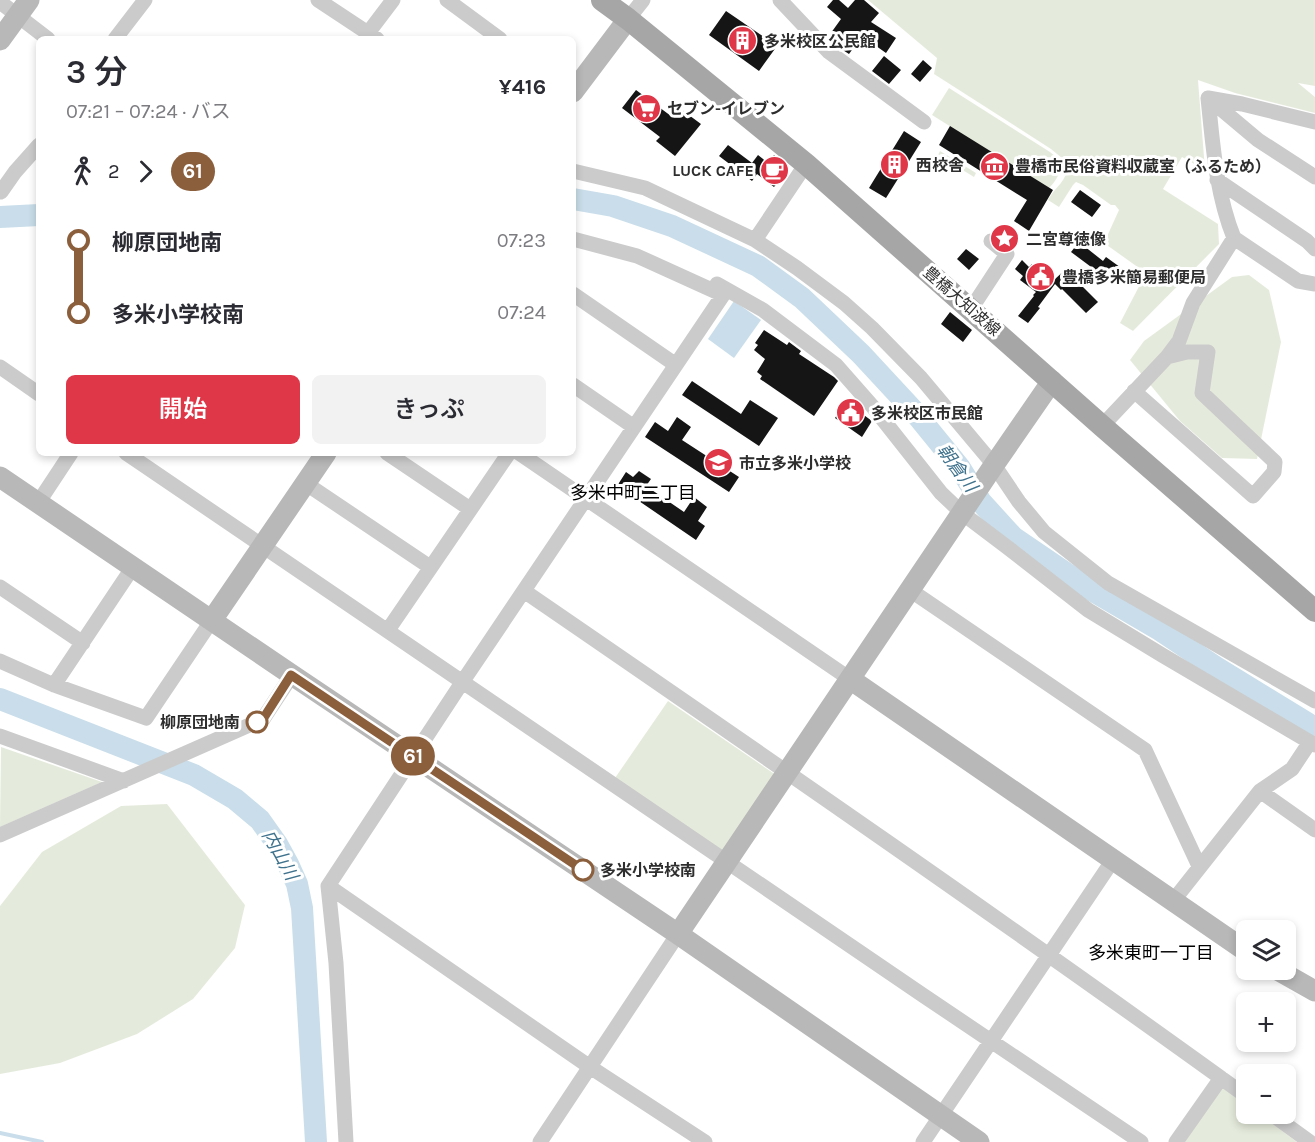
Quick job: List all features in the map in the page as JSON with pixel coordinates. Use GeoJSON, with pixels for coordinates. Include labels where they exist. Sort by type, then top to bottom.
{"type":"FeatureCollection","features":[{"type":"Feature","properties":{"kind":"main road","name":"豊橋大知波線"},"geometry":{"type":"LineString","coordinates":[[602,0],[806,164],[1315,611]]}},
{"type":"Feature","properties":{"kind":"street"},"geometry":{"type":"LineString","coordinates":[[117,36],[145,0]]}},
{"type":"Feature","properties":{"kind":"street"},"geometry":{"type":"LineString","coordinates":[[318,0],[372,36],[393,0]]}},
{"type":"Feature","properties":{"kind":"street"},"geometry":{"type":"LineString","coordinates":[[447,0],[496,36]]}},
{"type":"Feature","properties":{"kind":"street"},"geometry":{"type":"LineString","coordinates":[[576,88],[644,0]]}},
{"type":"Feature","properties":{"kind":"street"},"geometry":{"type":"LineString","coordinates":[[780,0],[829,52],[924,122]]}},
{"type":"Feature","properties":{"kind":"street"},"geometry":{"type":"LineString","coordinates":[[0,2],[23,8],[46,36]]}},
{"type":"Feature","properties":{"kind":"street"},"geometry":{"type":"LineString","coordinates":[[0,40],[23,8]]}},
{"type":"Feature","properties":{"kind":"street"},"geometry":{"type":"LineString","coordinates":[[1208,98],[1315,122]]}},
{"type":"Feature","properties":{"kind":"street"},"geometry":{"type":"LineString","coordinates":[[1208,98],[1258,140],[1315,177]]}},
{"type":"Feature","properties":{"kind":"street"},"geometry":{"type":"LineString","coordinates":[[1208,98],[1217,180],[1234,238],[1298,281],[1315,284]]}},
{"type":"Feature","properties":{"kind":"street"},"geometry":{"type":"LineString","coordinates":[[1,192],[36,149]]}},
{"type":"Feature","properties":{"kind":"street"},"geometry":{"type":"LineString","coordinates":[[755,240],[806,164]]}},
{"type":"Feature","properties":{"kind":"street"},"geometry":{"type":"LineString","coordinates":[[576,172],[645,188],[755,240],[797,268],[873,328],[921,378],[991,469],[1044,531],[1108,583],[1315,701]]}},
{"type":"Feature","properties":{"kind":"street"},"geometry":{"type":"LineString","coordinates":[[1217,180],[1307,241],[1315,249]]}},
{"type":"Feature","properties":{"kind":"street"},"geometry":{"type":"LineString","coordinates":[[1102,426],[1167,357],[1179,341],[1193,303],[1234,238]]}},
{"type":"Feature","properties":{"kind":"street"},"geometry":{"type":"LineString","coordinates":[[346,1142],[336,963],[328,886],[723,295],[637,256],[576,241]]}},
{"type":"Feature","properties":{"kind":"street"},"geometry":{"type":"LineString","coordinates":[[971,309],[1007,254],[992,241]]}},
{"type":"Feature","properties":{"kind":"street"},"geometry":{"type":"LineString","coordinates":[[637,256],[646,250],[724,287],[763,310],[836,365],[942,493],[1007,547],[1088,610],[1313,743],[1292,769],[1260,791],[1173,901]]}},
{"type":"Feature","properties":{"kind":"street"},"geometry":{"type":"LineString","coordinates":[[576,296],[676,365]]}},
{"type":"Feature","properties":{"kind":"street"},"geometry":{"type":"LineString","coordinates":[[1134,391],[1252,496],[1274,472],[1275,462],[1202,393],[1208,352],[1187,352],[1167,357]]}},
{"type":"Feature","properties":{"kind":"street"},"geometry":{"type":"LineString","coordinates":[[0,367],[36,392]]}},
{"type":"Feature","properties":{"kind":"street"},"geometry":{"type":"LineString","coordinates":[[540,1142],[787,771],[1052,381]]}},
{"type":"Feature","properties":{"kind":"street"},"geometry":{"type":"LineString","coordinates":[[576,387],[634,427]]}},
{"type":"Feature","properties":{"kind":"street"},"geometry":{"type":"LineString","coordinates":[[38,503],[69,456]]}},
{"type":"Feature","properties":{"kind":"street"},"geometry":{"type":"LineString","coordinates":[[130,456],[1141,1142]]}},
{"type":"Feature","properties":{"kind":"street"},"geometry":{"type":"LineString","coordinates":[[0,662],[146,718],[324,456]]}},
{"type":"Feature","properties":{"kind":"street"},"geometry":{"type":"LineString","coordinates":[[391,456],[470,509]]}},
{"type":"Feature","properties":{"kind":"street"},"geometry":{"type":"LineString","coordinates":[[388,630],[507,456]]}},
{"type":"Feature","properties":{"kind":"street"},"geometry":{"type":"LineString","coordinates":[[523,456],[1236,944]]}},
{"type":"Feature","properties":{"kind":"street"},"geometry":{"type":"LineString","coordinates":[[0,477],[678,934],[979,1142]]}},
{"type":"Feature","properties":{"kind":"street"},"geometry":{"type":"LineString","coordinates":[[305,483],[430,567]]}},
{"type":"Feature","properties":{"kind":"street"},"geometry":{"type":"LineString","coordinates":[[54,684],[133,567]]}},
{"type":"Feature","properties":{"kind":"street"},"geometry":{"type":"LineString","coordinates":[[0,588],[83,643]]}},
{"type":"Feature","properties":{"kind":"street"},"geometry":{"type":"LineString","coordinates":[[909,590],[1145,750],[1200,866]]}},
{"type":"Feature","properties":{"kind":"street"},"geometry":{"type":"LineString","coordinates":[[524,591],[1049,954],[1236,1089]]}},
{"type":"Feature","properties":{"kind":"street"},"geometry":{"type":"LineString","coordinates":[[0,835],[263,719],[291,675]]}},
{"type":"Feature","properties":{"kind":"street"},"geometry":{"type":"LineString","coordinates":[[0,736],[124,781]]}},
{"type":"Feature","properties":{"kind":"street"},"geometry":{"type":"LineString","coordinates":[[1260,791],[1315,830]]}},
{"type":"Feature","properties":{"kind":"street"},"geometry":{"type":"LineString","coordinates":[[923,1142],[1113,860]]}},
{"type":"Feature","properties":{"kind":"street"},"geometry":{"type":"LineString","coordinates":[[328,886],[590,1067],[705,1142]]}},
{"type":"Feature","properties":{"kind":"street"},"geometry":{"type":"LineString","coordinates":[[1296,980],[1315,991]]}},
{"type":"Feature","properties":{"kind":"street"},"geometry":{"type":"LineString","coordinates":[[1176,1142],[1221,1078]]}},
{"type":"Feature","properties":{"kind":"street"},"geometry":{"type":"LineString","coordinates":[[1285,1124],[1310,1142]]}},
{"type":"Feature","properties":{"kind":"green space"},"geometry":{"type":"Polygon","coordinates":[[[868,0],[1315,0],[1315,86],[1298,83],[1315,97],[1315,113],[1235,93],[1198,80],[1205,170],[1182,157],[1163,189],[1218,224],[1219,244],[1133,331],[1120,323],[1146,273],[1104,243],[1119,210],[1115,205],[1111,205],[1076,182],[1059,207],[1048,200],[1063,180],[1068,163],[1051,149],[934,74],[937,58],[868,0]]]}},
{"type":"Feature","properties":{"kind":"green space"},"geometry":{"type":"Polygon","coordinates":[[[949,88],[1061,161],[1058,176],[1049,188],[932,115],[949,88]]]}},
{"type":"Feature","properties":{"kind":"green space"},"geometry":{"type":"Polygon","coordinates":[[[940,151],[976,173],[974,177],[938,155],[940,151]]]}},
{"type":"Feature","properties":{"kind":"green space"},"geometry":{"type":"Polygon","coordinates":[[[1249,275],[1269,290],[1281,342],[1257,459],[1222,458],[1180,421],[1130,360],[1144,341],[1232,277],[1249,275]]]}},
{"type":"Feature","properties":{"kind":"green space"},"geometry":{"type":"Polygon","coordinates":[[[668,701],[776,775],[723,852],[615,778],[668,701]]]}},
{"type":"Feature","properties":{"kind":"green space"},"geometry":{"type":"Polygon","coordinates":[[[1,747],[102,782],[0,827],[1,747]]]}},
{"type":"Feature","properties":{"kind":"green space"},"geometry":{"type":"Polygon","coordinates":[[[167,804],[245,905],[235,948],[193,999],[137,1034],[60,1063],[0,1074],[0,906],[42,852],[121,806],[167,804]]]}},
{"type":"Feature","properties":{"kind":"green space"},"geometry":{"type":"Polygon","coordinates":[[[1221,1086],[1236,1097],[1236,1124],[1273,1124],[1297,1142],[1185,1142],[1221,1086]]]}},
{"type":"Feature","properties":{"kind":"water"},"geometry":{"type":"Polygon","coordinates":[[[734,301],[761,320],[734,358],[708,339],[734,301]]]}},
{"type":"Feature","properties":{"kind":"building"},"geometry":{"type":"Polygon","coordinates":[[[833,0],[839,0],[848,8],[855,0],[864,0],[879,13],[871,22],[896,38],[886,53],[862,36],[849,54],[835,45],[828,37],[841,19],[827,7],[833,0]]]}},
{"type":"Feature","properties":{"kind":"building","name":"多米校区公民館"},"geometry":{"type":"Polygon","coordinates":[[[726,11],[777,46],[759,71],[709,35],[726,11]]]}},
{"type":"Feature","properties":{"kind":"building"},"geometry":{"type":"Polygon","coordinates":[[[884,56],[901,70],[889,84],[872,71],[884,56]]]}},
{"type":"Feature","properties":{"kind":"building"},"geometry":{"type":"Polygon","coordinates":[[[923,60],[932,68],[920,82],[911,74],[923,60]]]}},
{"type":"Feature","properties":{"kind":"building"},"geometry":{"type":"Polygon","coordinates":[[[636,90],[671,116],[678,107],[701,124],[675,156],[656,141],[660,137],[622,108],[636,90]]]}},
{"type":"Feature","properties":{"kind":"building","name":"豊橋市民俗資料収蔵室（ふるため）"},"geometry":{"type":"Polygon","coordinates":[[[950,126],[1053,190],[1029,231],[1014,221],[1027,200],[939,145],[950,126]]]}},
{"type":"Feature","properties":{"kind":"building","name":"西校舎"},"geometry":{"type":"Polygon","coordinates":[[[904,131],[921,142],[886,198],[869,188],[904,131]]]}},
{"type":"Feature","properties":{"kind":"building"},"geometry":{"type":"Polygon","coordinates":[[[728,145],[752,163],[758,155],[768,163],[774,155],[789,168],[774,187],[757,174],[752,181],[719,156],[728,145]]]}},
{"type":"Feature","properties":{"kind":"building"},"geometry":{"type":"Polygon","coordinates":[[[1080,190],[1101,205],[1092,217],[1071,202],[1080,190]]]}},
{"type":"Feature","properties":{"kind":"building"},"geometry":{"type":"Polygon","coordinates":[[[1079,242],[1103,261],[1106,257],[1124,270],[1114,284],[1071,252],[1079,242]]]}},
{"type":"Feature","properties":{"kind":"building"},"geometry":{"type":"Polygon","coordinates":[[[966,249],[979,259],[969,270],[957,259],[966,249]]]}},
{"type":"Feature","properties":{"kind":"building"},"geometry":{"type":"Polygon","coordinates":[[[1022,260],[1029,267],[1032,264],[1054,280],[1068,267],[1077,276],[1074,278],[1098,302],[1086,313],[1055,284],[1028,323],[1018,316],[1036,292],[1020,280],[1023,276],[1015,269],[1022,260]]]}},
{"type":"Feature","properties":{"kind":"building"},"geometry":{"type":"Polygon","coordinates":[[[950,312],[972,330],[963,342],[941,324],[950,312]]]}},
{"type":"Feature","properties":{"kind":"building"},"geometry":{"type":"Polygon","coordinates":[[[764,330],[787,345],[789,342],[801,351],[799,354],[838,381],[814,416],[760,379],[762,376],[757,372],[765,359],[754,350],[758,345],[755,343],[764,330]]]}},
{"type":"Feature","properties":{"kind":"building"},"geometry":{"type":"Polygon","coordinates":[[[692,381],[741,414],[750,400],[778,418],[759,446],[682,395],[692,381]]]}},
{"type":"Feature","properties":{"kind":"building","name":"多米校区市民館"},"geometry":{"type":"Polygon","coordinates":[[[846,402],[872,421],[862,437],[835,418],[846,402]]]}},
{"type":"Feature","properties":{"kind":"building"},"geometry":{"type":"Polygon","coordinates":[[[677,417],[691,427],[682,440],[739,477],[729,492],[645,437],[655,422],[668,431],[677,417]]]}},
{"type":"Feature","properties":{"kind":"building"},"geometry":{"type":"Polygon","coordinates":[[[639,471],[651,479],[646,486],[684,512],[694,497],[707,507],[698,521],[705,526],[696,540],[617,486],[626,472],[633,477],[639,471]]]}},
{"type":"Feature","properties":{"kind":"waterway","name":"朝倉川"},"geometry":{"type":"LineString","coordinates":[[576,200],[613,206],[672,226],[758,266],[802,298],[861,354],[912,409],[960,468],[981,502],[1013,537],[1088,588],[1160,630],[1315,728]]}},
{"type":"Feature","properties":{"kind":"waterway","name":"朝倉川"},"geometry":{"type":"LineString","coordinates":[[0,217],[36,215]]}},
{"type":"Feature","properties":{"kind":"waterway","name":"内山川"},"geometry":{"type":"LineString","coordinates":[[0,699],[194,775],[235,799],[260,820],[288,864],[297,884],[302,908],[316,1142]]}},
{"type":"Feature","properties":{"kind":"waterway"},"geometry":{"type":"LineString","coordinates":[[0,1133],[42,1142]]}},
{"type":"Feature","properties":{"kind":"bus line","name":"61"},"geometry":{"type":"LineString","coordinates":[[257,722],[263,719],[291,675],[583,870]]}},
{"type":"Feature","properties":{"kind":"place","name":"多米校区公民館"},"geometry":{"type":"Point","coordinates":[743,41]}},
{"type":"Feature","properties":{"kind":"place","name":"セブン-イレブン"},"geometry":{"type":"Point","coordinates":[646,108]}},
{"type":"Feature","properties":{"kind":"place","name":"西校舎"},"geometry":{"type":"Point","coordinates":[895,165]}},
{"type":"Feature","properties":{"kind":"place","name":"豊橋市民俗資料収蔵室（ふるため）"},"geometry":{"type":"Point","coordinates":[994,166]}},
{"type":"Feature","properties":{"kind":"place","name":"LUCK CAFE"},"geometry":{"type":"Point","coordinates":[775,170]}},
{"type":"Feature","properties":{"kind":"place","name":"二宮尊徳像"},"geometry":{"type":"Point","coordinates":[1005,239]}},
{"type":"Feature","properties":{"kind":"place","name":"豊橋多米簡易郵便局"},"geometry":{"type":"Point","coordinates":[1041,277]}},
{"type":"Feature","properties":{"kind":"place","name":"多米校区市民館"},"geometry":{"type":"Point","coordinates":[850,413]}},
{"type":"Feature","properties":{"kind":"place","name":"市立多米小学校"},"geometry":{"type":"Point","coordinates":[718,463]}},
{"type":"Feature","properties":{"kind":"place","name":"柳原団地南"},"geometry":{"type":"Point","coordinates":[257,722]}},
{"type":"Feature","properties":{"kind":"place","name":"多米小学校南"},"geometry":{"type":"Point","coordinates":[583,870]}},
{"type":"Feature","properties":{"kind":"district","name":"多米中町二丁目"},"geometry":{"type":"Point","coordinates":[633,493]}},
{"type":"Feature","properties":{"kind":"district","name":"多米東町一丁目"},"geometry":{"type":"Point","coordinates":[1151,953]}}]}
